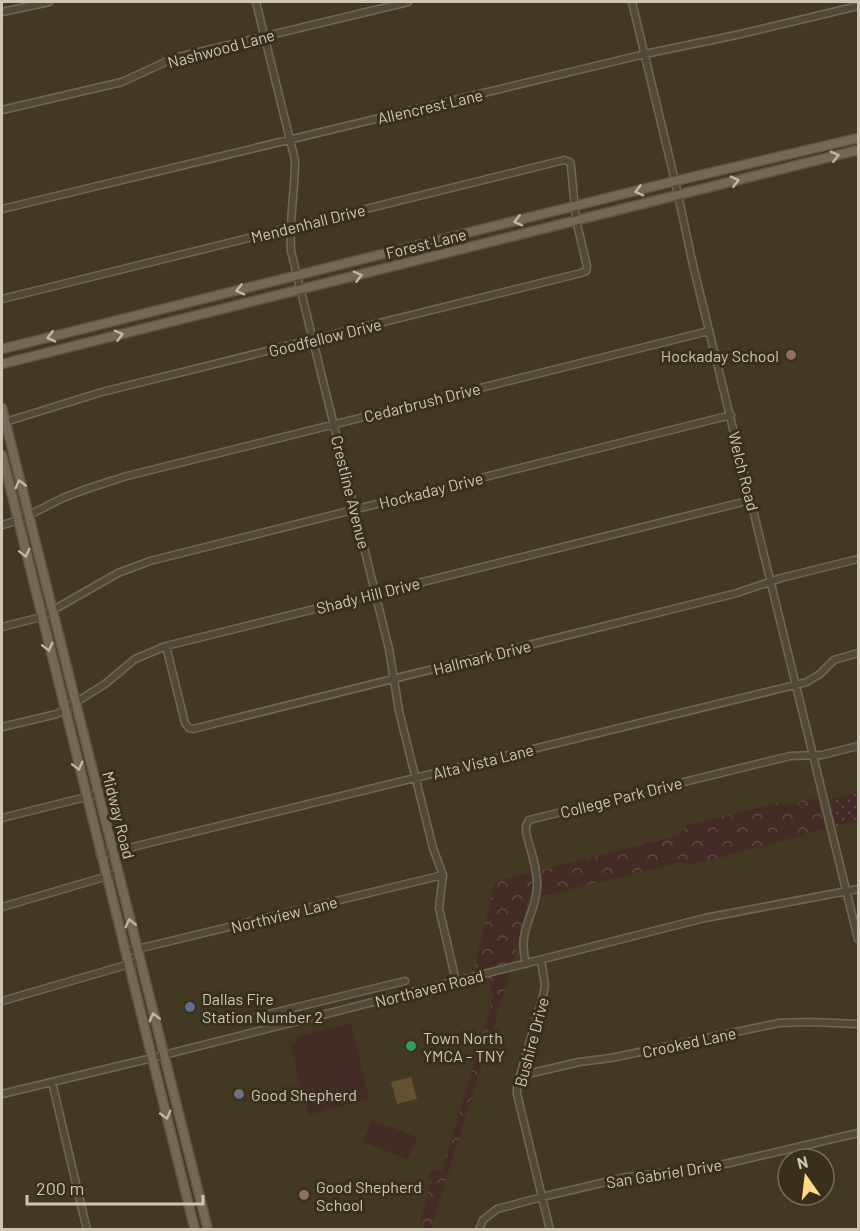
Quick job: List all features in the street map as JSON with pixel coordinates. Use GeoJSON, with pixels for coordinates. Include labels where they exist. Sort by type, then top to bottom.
{"type":"FeatureCollection","features":[{"type":"Feature","properties":{"kind":"main road","name":"Forest Lane"},"geometry":{"type":"LineString","coordinates":[[2,349],[675,181],[858,138]]}},
{"type":"Feature","properties":{"kind":"main road"},"geometry":{"type":"LineString","coordinates":[[808,150],[812,162]]}},
{"type":"Feature","properties":{"kind":"main road","name":"Forest Lane"},"geometry":{"type":"LineString","coordinates":[[2,364],[858,150]]}},
{"type":"Feature","properties":{"kind":"main road","name":"Midway Road"},"geometry":{"type":"LineString","coordinates":[[2,408],[3,422],[207,1230]]}},
{"type":"Feature","properties":{"kind":"main road","name":"Midway Road"},"geometry":{"type":"LineString","coordinates":[[2,455],[195,1230]]}},
{"type":"Feature","properties":{"kind":"street"},"geometry":{"type":"LineString","coordinates":[[2,12],[49,2]]}},
{"type":"Feature","properties":{"kind":"street","name":"Crestline Avenue"},"geometry":{"type":"LineString","coordinates":[[256,2],[294,160],[291,251],[376,594],[399,711],[433,849],[443,875],[440,908],[456,981]]}},
{"type":"Feature","properties":{"kind":"street","name":"Nashwood Lane"},"geometry":{"type":"LineString","coordinates":[[2,110],[122,82],[174,58],[408,2]]}},
{"type":"Feature","properties":{"kind":"street","name":"Welch Road"},"geometry":{"type":"LineString","coordinates":[[632,2],[858,939]]}},
{"type":"Feature","properties":{"kind":"street","name":"Allencrest Lane"},"geometry":{"type":"LineString","coordinates":[[2,208],[645,54],[858,6]]}},
{"type":"Feature","properties":{"kind":"street","name":"Mendenhall Drive"},"geometry":{"type":"LineString","coordinates":[[2,299],[564,160],[570,162],[571,166],[575,207]]}},
{"type":"Feature","properties":{"kind":"street","name":"Goodfellow Drive"},"geometry":{"type":"LineString","coordinates":[[3,422],[102,393],[581,273],[586,271],[587,266],[575,207]]}},
{"type":"Feature","properties":{"kind":"street","name":"Cedarbrush Drive"},"geometry":{"type":"LineString","coordinates":[[2,525],[17,521],[75,493],[127,476],[710,331]]}},
{"type":"Feature","properties":{"kind":"street","name":"Hockaday Drive"},"geometry":{"type":"LineString","coordinates":[[2,627],[41,617],[118,573],[150,561],[730,415]]}},
{"type":"Feature","properties":{"kind":"street","name":"Shady Hill Drive"},"geometry":{"type":"LineString","coordinates":[[2,727],[57,714],[105,684],[135,659],[166,646],[751,500]]}},
{"type":"Feature","properties":{"kind":"street","name":"Hallmark Drive"},"geometry":{"type":"LineString","coordinates":[[166,646],[186,723],[189,728],[193,729],[737,593],[772,581],[858,559]]}},
{"type":"Feature","properties":{"kind":"street","name":"Alta Vista Lane"},"geometry":{"type":"LineString","coordinates":[[100,855],[797,685],[813,679],[834,660],[858,653]]}},
{"type":"Feature","properties":{"kind":"street","name":"College Park Drive"},"geometry":{"type":"LineString","coordinates":[[526,964],[523,937],[537,889],[526,832],[529,820],[790,756],[814,756],[858,746]]}},
{"type":"Feature","properties":{"kind":"street"},"geometry":{"type":"LineString","coordinates":[[2,818],[98,794]]}},
{"type":"Feature","properties":{"kind":"street"},"geometry":{"type":"LineString","coordinates":[[2,907],[118,873]]}},
{"type":"Feature","properties":{"kind":"street","name":"Northview Lane"},"geometry":{"type":"LineString","coordinates":[[125,952],[443,875]]}},
{"type":"Feature","properties":{"kind":"street","name":"Northaven Road"},"geometry":{"type":"LineString","coordinates":[[2,1094],[705,918],[858,888]]}},
{"type":"Feature","properties":{"kind":"street","name":"Bushire Drive"},"geometry":{"type":"LineString","coordinates":[[541,960],[545,985],[517,1094],[550,1230]]}},
{"type":"Feature","properties":{"kind":"street"},"geometry":{"type":"LineString","coordinates":[[2,1001],[140,961]]}},
{"type":"Feature","properties":{"kind":"street"},"geometry":{"type":"LineString","coordinates":[[256,1017],[405,981]]}},
{"type":"Feature","properties":{"kind":"street"},"geometry":{"type":"LineString","coordinates":[[384,986],[386,999]]}},
{"type":"Feature","properties":{"kind":"street"},"geometry":{"type":"LineString","coordinates":[[286,1010],[289,1023]]}},
{"type":"Feature","properties":{"kind":"street","name":"Crooked Lane"},"geometry":{"type":"LineString","coordinates":[[522,1072],[532,1073],[579,1062],[611,1058],[779,1023],[858,1024]]}},
{"type":"Feature","properties":{"kind":"street"},"geometry":{"type":"LineString","coordinates":[[52,1082],[87,1230]]}},
{"type":"Feature","properties":{"kind":"street","name":"San Gabriel Drive"},"geometry":{"type":"LineString","coordinates":[[479,1230],[483,1220],[497,1209],[542,1197],[627,1177],[700,1169],[858,1133]]}},
{"type":"Feature","properties":{"kind":"green space"},"geometry":{"type":"Polygon","coordinates":[[[858,792],[858,821],[836,826],[830,799],[858,792]]]}},
{"type":"Feature","properties":{"kind":"green space"},"geometry":{"type":"Polygon","coordinates":[[[817,798],[825,829],[709,861],[694,864],[681,862],[528,900],[513,964],[473,974],[495,882],[679,835],[686,825],[780,803],[783,806],[817,798]]]}},
{"type":"Feature","properties":{"kind":"green space"},"geometry":{"type":"Polygon","coordinates":[[[511,970],[431,1229],[422,1229],[425,1223],[420,1221],[432,1180],[428,1178],[430,1170],[442,1171],[494,994],[491,993],[489,977],[511,970]]]}},
{"type":"Feature","properties":{"kind":"green space"},"geometry":{"type":"Polygon","coordinates":[[[351,1023],[369,1099],[308,1115],[291,1048],[298,1037],[351,1023]]]}},
{"type":"Feature","properties":{"kind":"green space"},"geometry":{"type":"Polygon","coordinates":[[[371,1120],[417,1137],[408,1159],[363,1142],[371,1120]]]}},
{"type":"Feature","properties":{"kind":"shaded area"},"geometry":{"type":"Polygon","coordinates":[[[411,1077],[417,1099],[397,1104],[391,1082],[411,1077]]]}},
{"type":"Feature","properties":{"kind":"place","name":"Hockaday School"},"geometry":{"type":"Point","coordinates":[791,355]}},
{"type":"Feature","properties":{"kind":"place","name":"Dallas Fire Station Number 2"},"geometry":{"type":"Point","coordinates":[190,1007]}},
{"type":"Feature","properties":{"kind":"place","name":"Town North YMCA - TNY"},"geometry":{"type":"Point","coordinates":[411,1046]}},
{"type":"Feature","properties":{"kind":"place","name":"Good Shepherd"},"geometry":{"type":"Point","coordinates":[239,1094]}},
{"type":"Feature","properties":{"kind":"place","name":"Good Shepherd School"},"geometry":{"type":"Point","coordinates":[304,1195]}}]}
